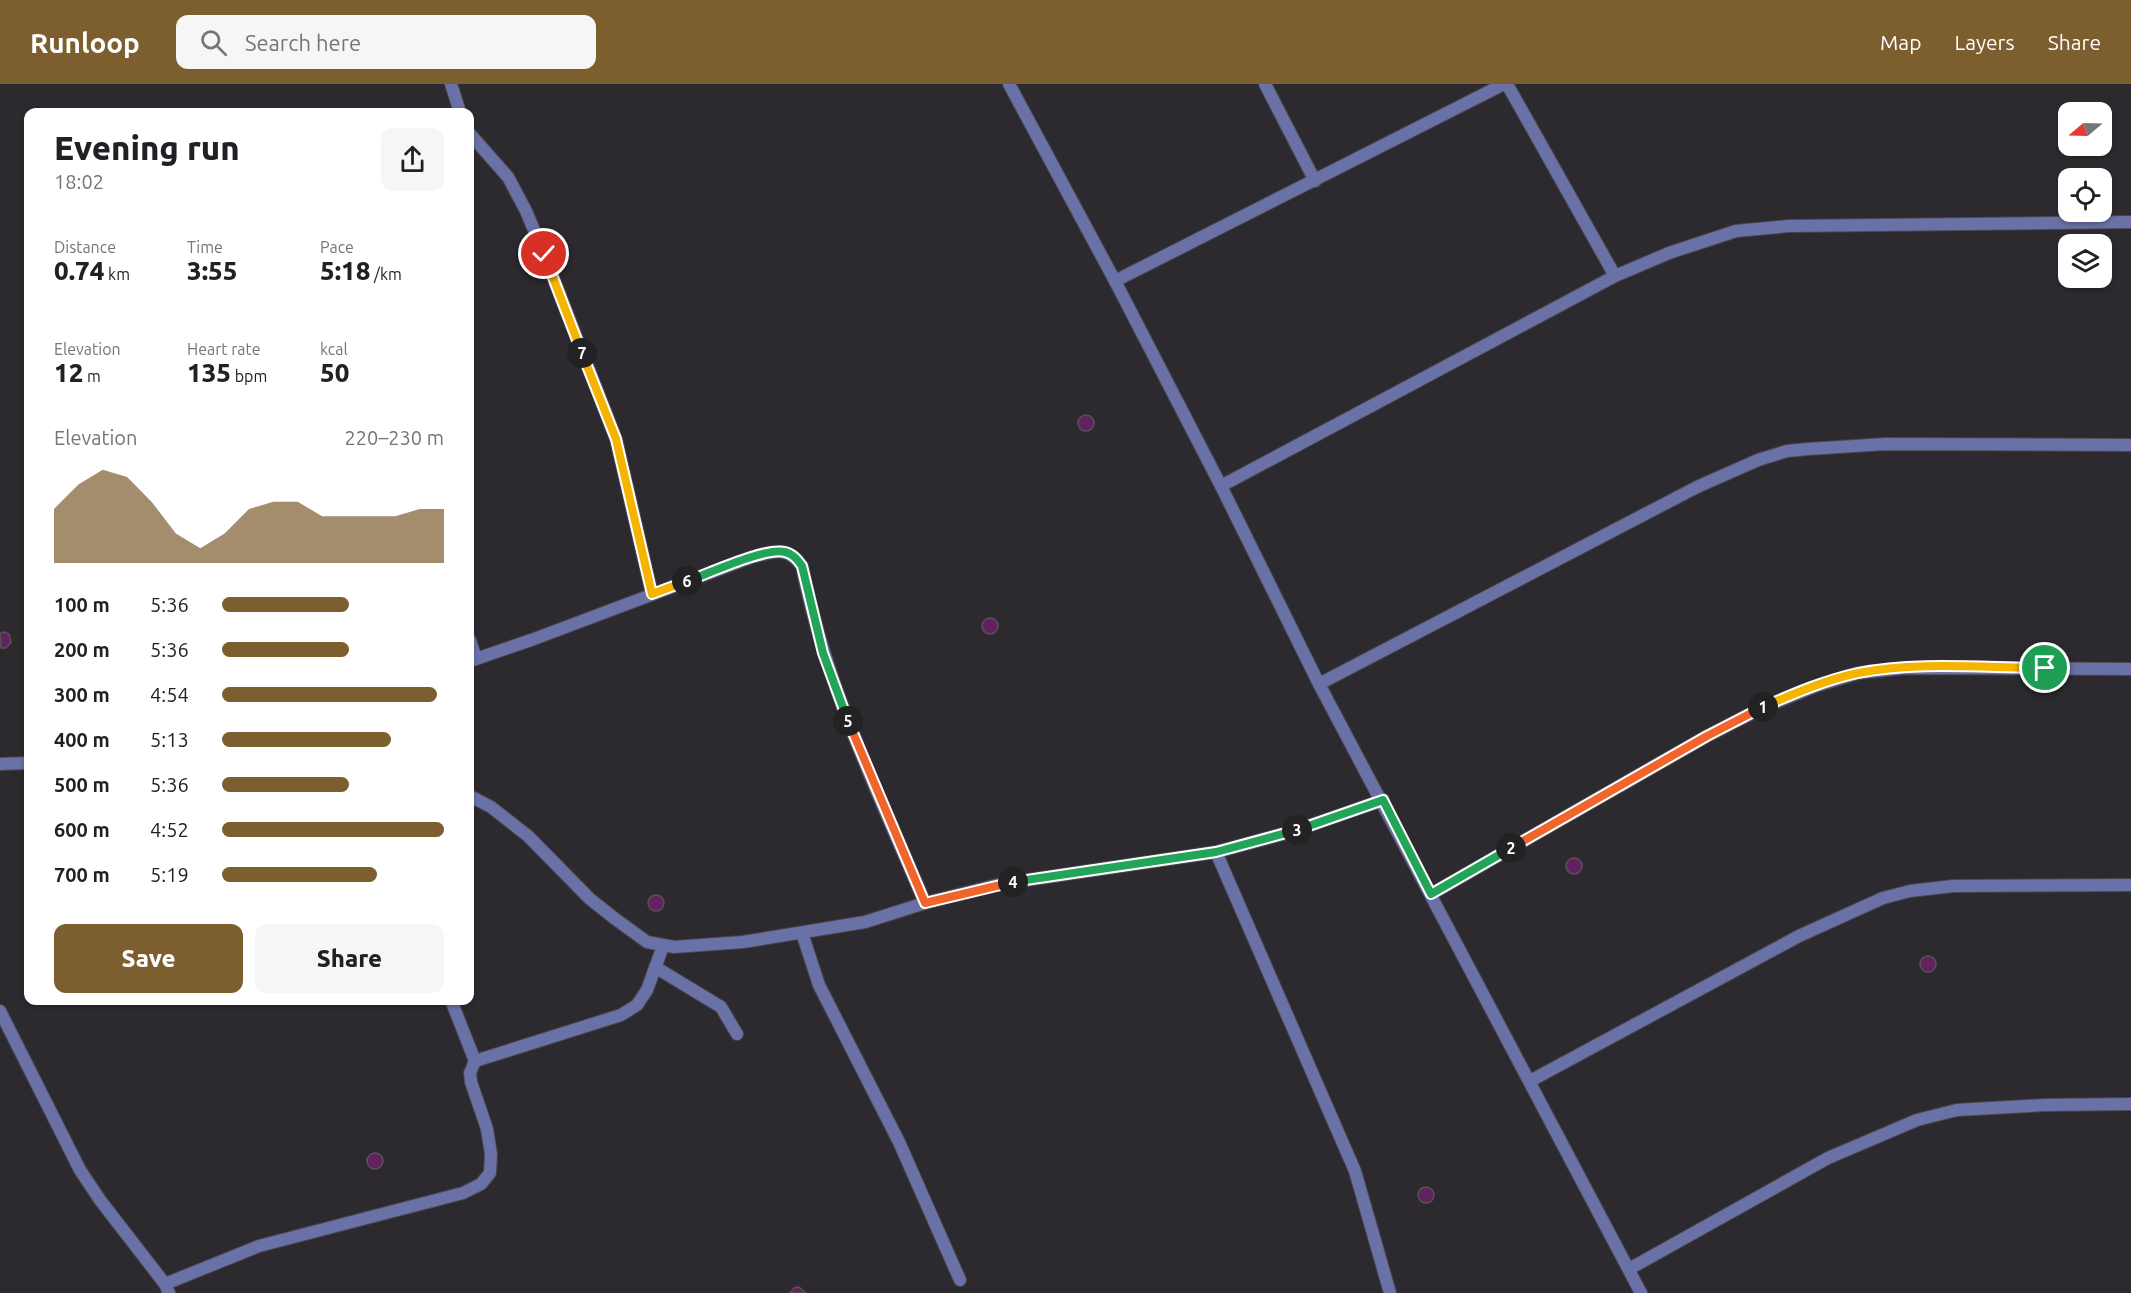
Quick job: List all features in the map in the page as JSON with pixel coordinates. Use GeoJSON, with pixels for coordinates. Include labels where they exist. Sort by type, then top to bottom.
{"type":"FeatureCollection","features":[{"type":"Feature","properties":{"kind":"street"},"geometry":{"type":"LineString","coordinates":[[451,84],[459,108]]}},
{"type":"Feature","properties":{"kind":"street"},"geometry":{"type":"LineString","coordinates":[[1009,84],[1115,281],[1221,486],[1319,684],[1383,800],[1641,1293]]}},
{"type":"Feature","properties":{"kind":"street"},"geometry":{"type":"LineString","coordinates":[[1265,84],[1315,181]]}},
{"type":"Feature","properties":{"kind":"street"},"geometry":{"type":"LineString","coordinates":[[1115,281],[1505,84],[1615,276]]}},
{"type":"Feature","properties":{"kind":"street"},"geometry":{"type":"LineString","coordinates":[[474,139],[508,177],[526,211],[616,439],[652,594]]}},
{"type":"Feature","properties":{"kind":"street"},"geometry":{"type":"LineString","coordinates":[[1221,486],[1615,276],[1669,253],[1736,231],[1789,226],[2131,222]]}},
{"type":"Feature","properties":{"kind":"street"},"geometry":{"type":"LineString","coordinates":[[1319,684],[1697,487],[1758,460],[1787,451],[1885,444],[2131,445]]}},
{"type":"Feature","properties":{"kind":"street"},"geometry":{"type":"LineString","coordinates":[[474,660],[752,557],[774,551],[782,551],[796,557],[802,566],[823,653],[849,724],[925,903]]}},
{"type":"Feature","properties":{"kind":"street"},"geometry":{"type":"LineString","coordinates":[[1431,894],[1707,736],[1764,707],[1816,686],[1858,674],[1905,668],[2131,669]]}},
{"type":"Feature","properties":{"kind":"street"},"geometry":{"type":"LineString","coordinates":[[0,764],[24,763]]}},
{"type":"Feature","properties":{"kind":"street"},"geometry":{"type":"LineString","coordinates":[[474,798],[491,807],[528,836],[590,899],[614,918],[647,942],[674,947],[743,942],[865,922],[925,903],[1001,884],[1216,852],[1291,832],[1383,800]]}},
{"type":"Feature","properties":{"kind":"street"},"geometry":{"type":"LineString","coordinates":[[1216,852],[1355,1171],[1390,1293]]}},
{"type":"Feature","properties":{"kind":"street"},"geometry":{"type":"LineString","coordinates":[[1530,1081],[1799,936],[1883,898],[1910,891],[1953,886],[2131,885]]}},
{"type":"Feature","properties":{"kind":"street"},"geometry":{"type":"LineString","coordinates":[[802,933],[819,985],[899,1142],[960,1280]]}},
{"type":"Feature","properties":{"kind":"street"},"geometry":{"type":"LineString","coordinates":[[475,1061],[621,1015],[637,1005],[646,990],[663,946]]}},
{"type":"Feature","properties":{"kind":"street"},"geometry":{"type":"LineString","coordinates":[[655,968],[721,1007],[737,1034]]}},
{"type":"Feature","properties":{"kind":"street"},"geometry":{"type":"LineString","coordinates":[[0,1011],[80,1170],[167,1288],[259,1246],[463,1193],[481,1184],[490,1173],[492,1154],[487,1129],[471,1082],[470,1073],[475,1061],[453,1005]]}},
{"type":"Feature","properties":{"kind":"street"},"geometry":{"type":"LineString","coordinates":[[1629,1269],[1828,1158],[1917,1120],[1957,1110],[2045,1105],[2131,1104]]}},
{"type":"Feature","properties":{"kind":"building"},"geometry":{"type":"Polygon","coordinates":[[[1083,415],[1089,415],[1094,423],[1092,429],[1083,431],[1078,426],[1078,420],[1083,415]]]}},
{"type":"Feature","properties":{"kind":"building"},"geometry":{"type":"Polygon","coordinates":[[[987,618],[993,618],[998,626],[996,632],[987,634],[982,629],[982,623],[987,618]]]}},
{"type":"Feature","properties":{"kind":"building"},"geometry":{"type":"Polygon","coordinates":[[[0,633],[9,634],[11,642],[6,648],[1,648],[0,633]]]}},
{"type":"Feature","properties":{"kind":"building"},"geometry":{"type":"Polygon","coordinates":[[[1571,858],[1577,858],[1582,866],[1580,872],[1571,874],[1566,869],[1566,863],[1571,858]]]}},
{"type":"Feature","properties":{"kind":"building"},"geometry":{"type":"Polygon","coordinates":[[[653,895],[659,895],[664,903],[662,909],[653,911],[648,906],[648,900],[653,895]]]}},
{"type":"Feature","properties":{"kind":"building"},"geometry":{"type":"Polygon","coordinates":[[[1925,956],[1931,956],[1936,964],[1934,970],[1925,972],[1920,967],[1920,961],[1925,956]]]}},
{"type":"Feature","properties":{"kind":"building"},"geometry":{"type":"Polygon","coordinates":[[[372,1153],[378,1153],[383,1161],[381,1167],[372,1169],[367,1164],[367,1158],[372,1153]]]}},
{"type":"Feature","properties":{"kind":"building"},"geometry":{"type":"Polygon","coordinates":[[[1423,1187],[1429,1187],[1434,1195],[1432,1201],[1423,1203],[1418,1198],[1418,1192],[1423,1187]]]}},
{"type":"Feature","properties":{"kind":"building"},"geometry":{"type":"Polygon","coordinates":[[[799,1287],[806,1293],[790,1293],[794,1288],[799,1287]]]}},
{"type":"Feature","properties":{"kind":"route"},"geometry":{"type":"LineString","coordinates":[[544,254],[616,439],[652,594],[774,551],[782,551],[796,557],[802,566],[823,653],[849,724],[925,903],[1001,884],[1216,852],[1291,832],[1383,800],[1431,894],[1707,736],[1764,707],[1816,686],[1858,674],[1905,668],[2045,668]]}}]}
